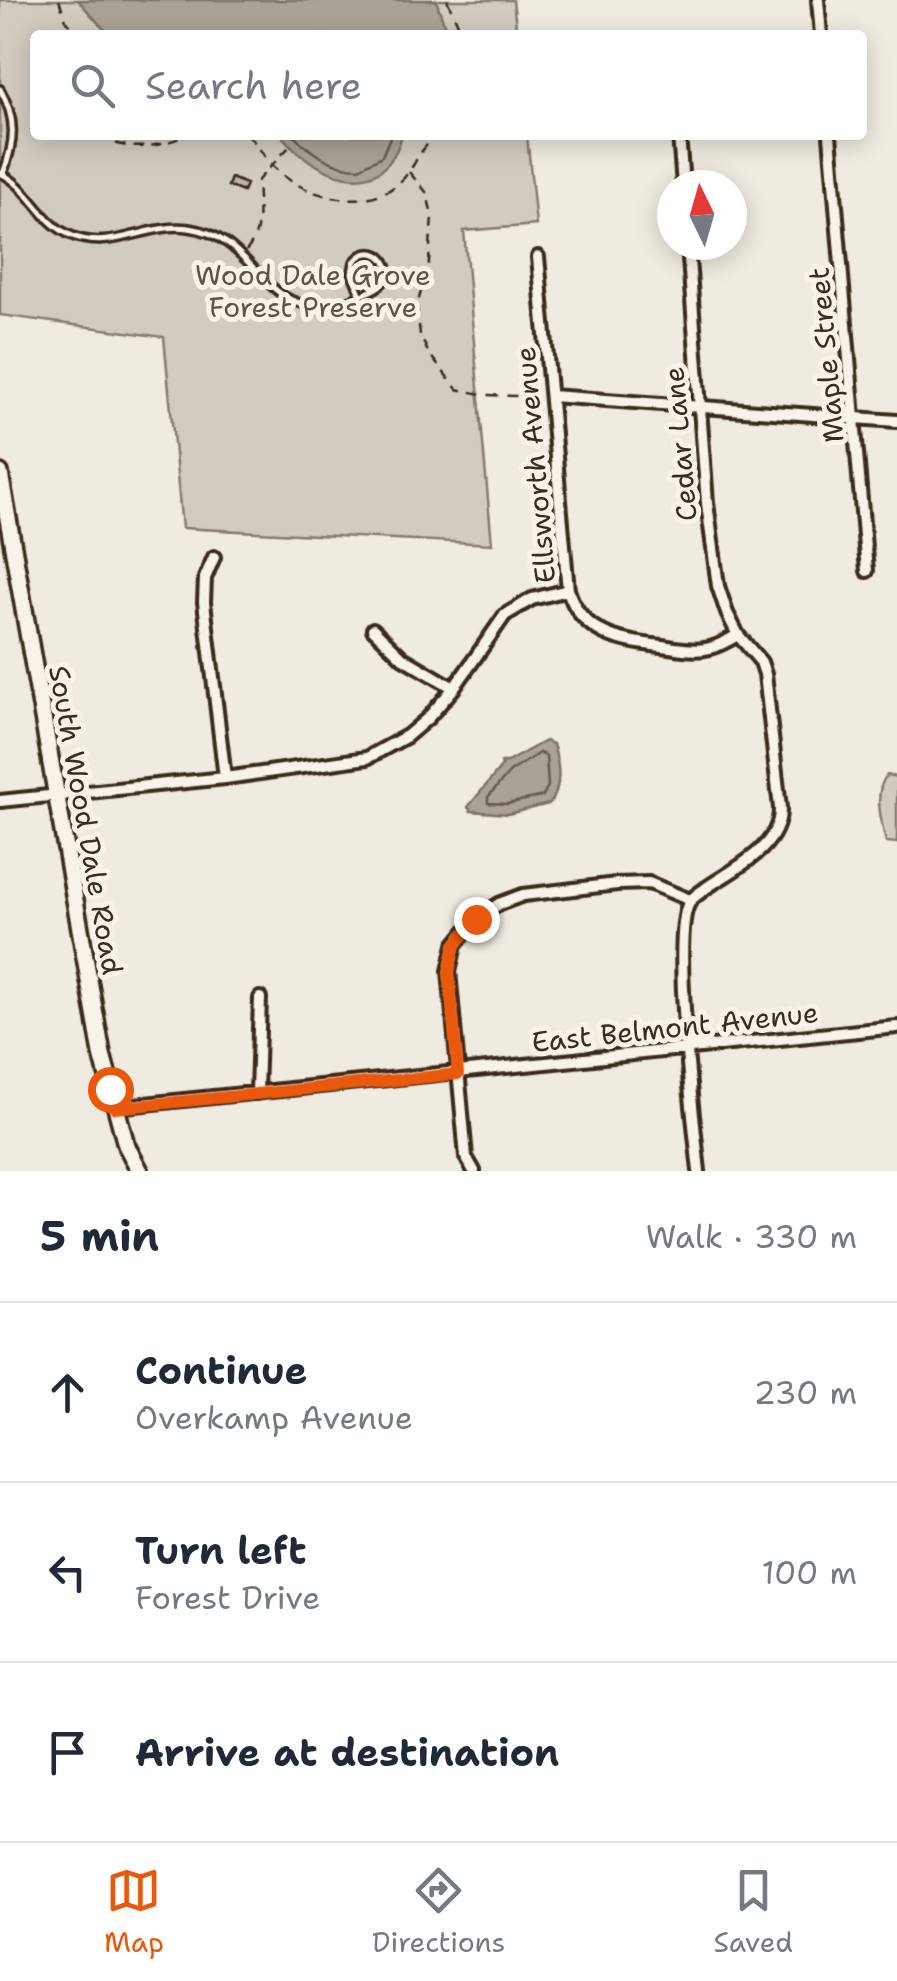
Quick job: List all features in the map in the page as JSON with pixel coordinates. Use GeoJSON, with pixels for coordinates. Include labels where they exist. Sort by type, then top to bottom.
{"type":"FeatureCollection","features":[{"type":"Feature","properties":{"kind":"main road","name":"South Wood Dale Road"},"geometry":{"type":"LineString","coordinates":[[1,481],[115,1108],[126,1144],[140,1171]]}},
{"type":"Feature","properties":{"kind":"street"},"geometry":{"type":"LineString","coordinates":[[818,0],[821,30]]}},
{"type":"Feature","properties":{"kind":"street"},"geometry":{"type":"LineString","coordinates":[[679,140],[682,170]]}},
{"type":"Feature","properties":{"kind":"street","name":"Maple Street"},"geometry":{"type":"LineString","coordinates":[[830,140],[866,571]]}},
{"type":"Feature","properties":{"kind":"street","name":"Ellsworth Avenue"},"geometry":{"type":"LineString","coordinates":[[538,257],[572,603],[611,639],[690,649],[710,648],[738,635]]}},
{"type":"Feature","properties":{"kind":"street","name":"Cedar Lane"},"geometry":{"type":"LineString","coordinates":[[689,260],[712,552],[722,600],[738,635],[761,662],[765,674],[780,820],[774,836],[762,849],[690,900]]}},
{"type":"Feature","properties":{"kind":"street"},"geometry":{"type":"LineString","coordinates":[[551,396],[897,421]]}},
{"type":"Feature","properties":{"kind":"street"},"geometry":{"type":"LineString","coordinates":[[214,558],[205,578],[204,602],[226,778]]}},
{"type":"Feature","properties":{"kind":"street"},"geometry":{"type":"LineString","coordinates":[[0,801],[226,778],[367,758],[407,736],[428,718],[505,615],[532,598],[568,590]]}},
{"type":"Feature","properties":{"kind":"street"},"geometry":{"type":"LineString","coordinates":[[372,629],[403,658],[454,688]]}},
{"type":"Feature","properties":{"kind":"street"},"geometry":{"type":"LineString","coordinates":[[474,1171],[466,1157],[449,972],[455,945],[476,919],[498,904],[523,896],[650,883],[690,900],[682,922],[687,1047],[698,1171]]}},
{"type":"Feature","properties":{"kind":"street"},"geometry":{"type":"LineString","coordinates":[[257,1093],[260,998]]}},
{"type":"Feature","properties":{"kind":"street","name":"East Belmont Avenue"},"geometry":{"type":"LineString","coordinates":[[115,1108],[897,1026]]}},
{"type":"Feature","properties":{"kind":"lane"},"geometry":{"type":"LineString","coordinates":[[0,89],[14,129],[11,153],[2,173],[20,187],[46,220],[79,238],[110,241],[186,227],[218,236],[266,283],[293,301],[320,306],[360,296],[378,288],[387,278],[387,263],[377,253],[364,254],[354,262],[352,273],[360,296]]}},
{"type":"Feature","properties":{"kind":"path"},"geometry":{"type":"LineString","coordinates":[[58,0],[74,30]]}},
{"type":"Feature","properties":{"kind":"path"},"geometry":{"type":"LineString","coordinates":[[447,0],[461,30]]}},
{"type":"Feature","properties":{"kind":"path"},"geometry":{"type":"LineString","coordinates":[[113,140],[133,148],[174,140]]}},
{"type":"Feature","properties":{"kind":"path"},"geometry":{"type":"LineString","coordinates":[[252,140],[271,164],[303,188],[347,198],[392,188],[408,172],[420,150],[433,140]]}},
{"type":"Feature","properties":{"kind":"path"},"geometry":{"type":"LineString","coordinates":[[241,256],[257,234],[258,180],[290,146]]}},
{"type":"Feature","properties":{"kind":"path"},"geometry":{"type":"LineString","coordinates":[[408,172],[427,193],[432,216],[430,262],[417,306],[420,335],[428,354],[457,389],[486,395],[551,396]]}},
{"type":"Feature","properties":{"kind":"green space","name":"Wood Dale Grove Forest Preserve"},"geometry":{"type":"Polygon","coordinates":[[[0,0],[513,0],[516,30],[30,30],[30,140],[528,140],[536,225],[464,231],[492,544],[182,528],[164,337],[0,315],[0,0]]]}},
{"type":"Feature","properties":{"kind":"green space"},"geometry":{"type":"Polygon","coordinates":[[[887,775],[897,777],[897,843],[886,842],[880,816],[880,789],[887,775]]]}},
{"type":"Feature","properties":{"kind":"water"},"geometry":{"type":"Polygon","coordinates":[[[78,0],[436,0],[446,30],[105,30],[78,0]]]}},
{"type":"Feature","properties":{"kind":"water"},"geometry":{"type":"Polygon","coordinates":[[[286,140],[400,140],[393,157],[380,171],[364,177],[329,172],[286,140]]]}},
{"type":"Feature","properties":{"kind":"water"},"geometry":{"type":"Polygon","coordinates":[[[545,741],[553,744],[558,767],[558,783],[549,804],[508,814],[471,811],[468,807],[502,766],[501,762],[545,741]]]}},
{"type":"Feature","properties":{"kind":"building"},"geometry":{"type":"Polygon","coordinates":[[[231,178],[246,184],[243,192],[228,186],[231,178]]]}},
{"type":"Feature","properties":{"kind":"route"},"geometry":{"type":"LineString","coordinates":[[110,1089],[115,1108],[458,1074],[449,972],[455,945],[476,919]]}}]}
